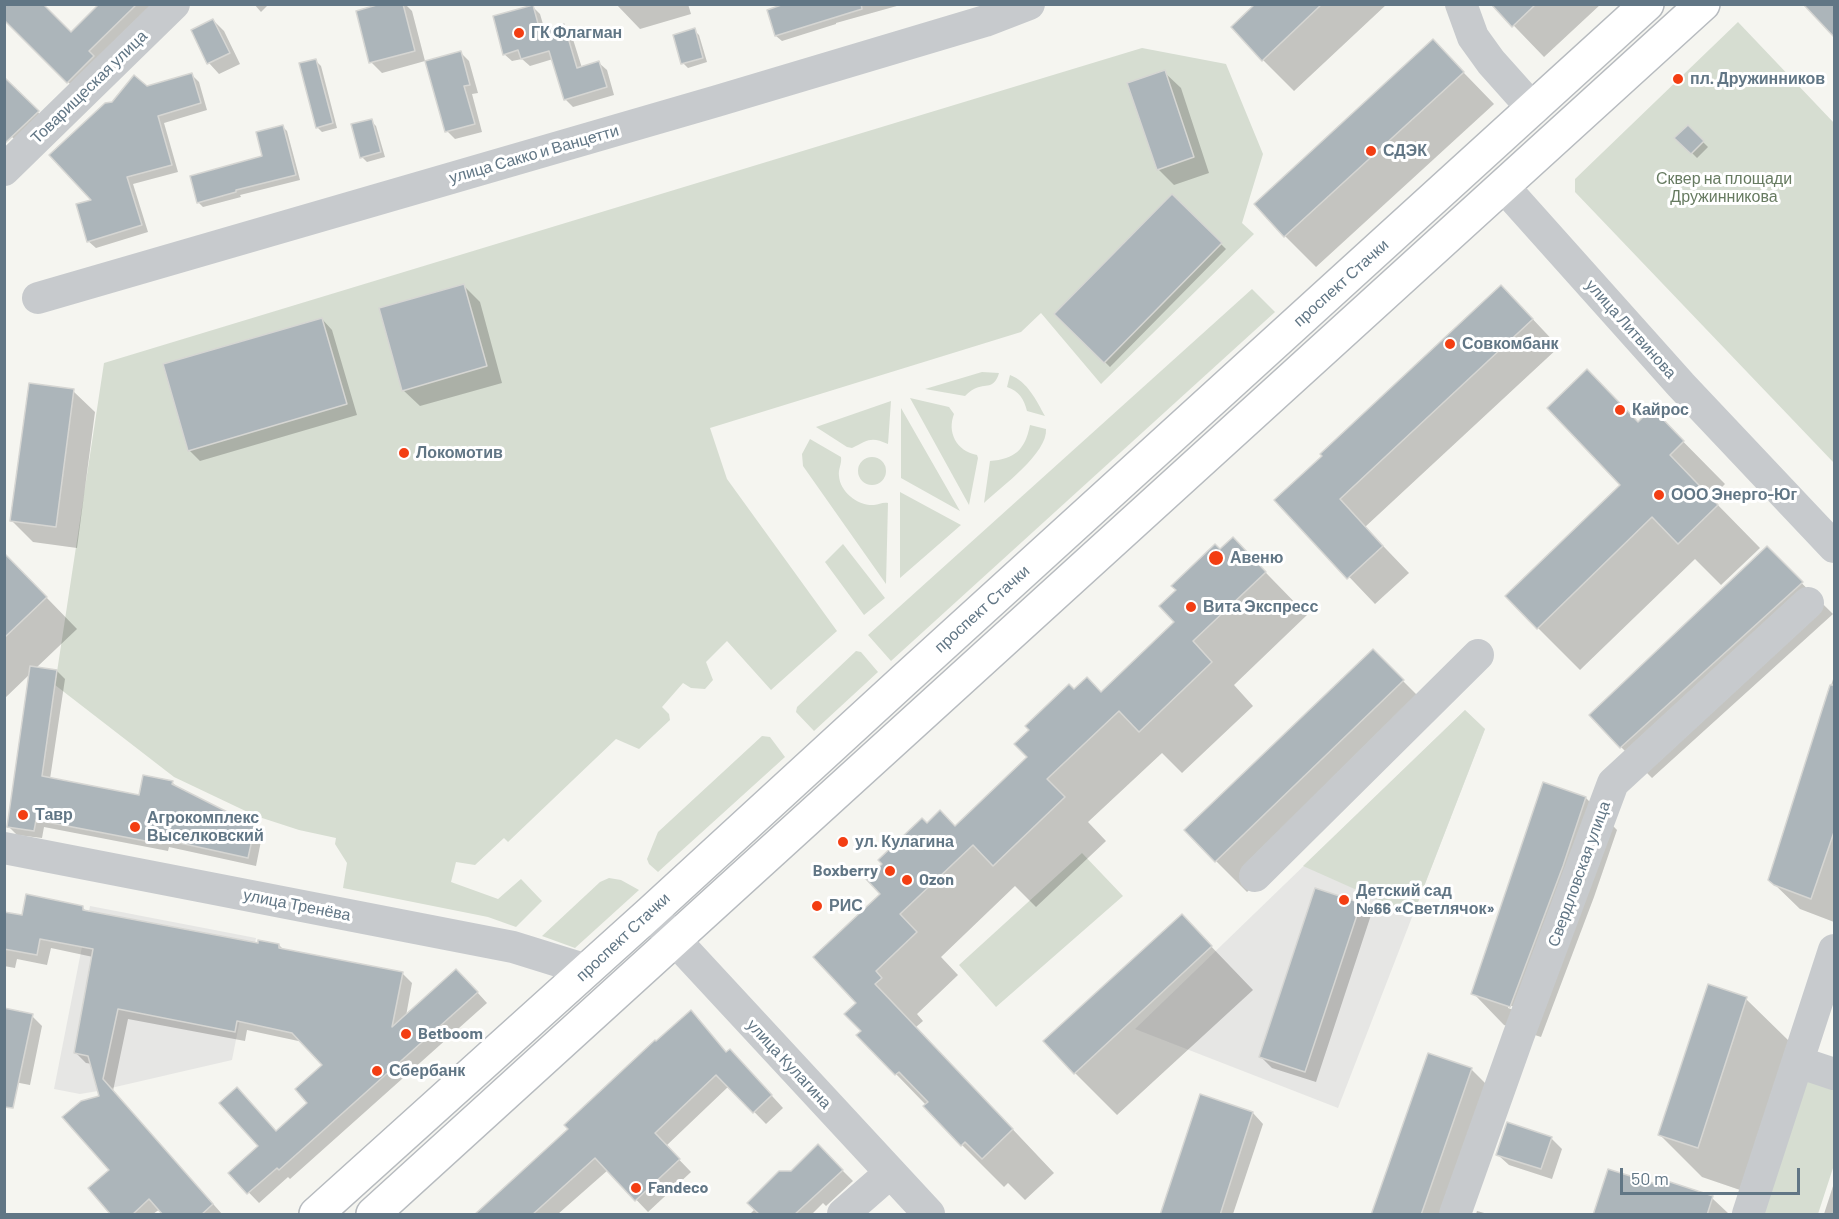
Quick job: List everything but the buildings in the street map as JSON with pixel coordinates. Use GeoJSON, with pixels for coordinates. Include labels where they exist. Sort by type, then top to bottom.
{"type":"FeatureCollection","features":[{"type":"Feature","properties":{"kind":"main road","name":"проспект Стачки"},"geometry":{"type":"LineString","coordinates":[[316,1215],[1647,4]]}},
{"type":"Feature","properties":{"kind":"main road"},"geometry":{"type":"LineString","coordinates":[[374,1215],[1703,4]]}},
{"type":"Feature","properties":{"kind":"street","name":"Товарищеская улица"},"geometry":{"type":"LineString","coordinates":[[4,170],[174,4]]}},
{"type":"Feature","properties":{"kind":"street","name":"улица Сакко и Ванцетти"},"geometry":{"type":"LineString","coordinates":[[38,298],[728,98],[985,21],[1029,4]]}},
{"type":"Feature","properties":{"kind":"street"},"geometry":{"type":"LineString","coordinates":[[1461,4],[1473,37],[1491,62],[1533,109]]}},
{"type":"Feature","properties":{"kind":"street","name":"улица Литвинова"},"geometry":{"type":"LineString","coordinates":[[1503,186],[1681,385],[1834,548]]}},
{"type":"Feature","properties":{"kind":"street","name":"Свердловская улица"},"geometry":{"type":"LineString","coordinates":[[1455,1215],[1612,783],[1808,603]]}},
{"type":"Feature","properties":{"kind":"street"},"geometry":{"type":"LineString","coordinates":[[1255,876],[1478,655]]}},
{"type":"Feature","properties":{"kind":"street","name":"улица Тренёва"},"geometry":{"type":"LineString","coordinates":[[4,848],[513,947],[587,970]]}},
{"type":"Feature","properties":{"kind":"street","name":"улица Кулагина"},"geometry":{"type":"LineString","coordinates":[[650,913],[928,1215]]}},
{"type":"Feature","properties":{"kind":"street"},"geometry":{"type":"LineString","coordinates":[[1748,1215],[1834,950]]}},
{"type":"Feature","properties":{"kind":"street"},"geometry":{"type":"LineString","coordinates":[[1798,1062],[1834,1074]]}},
{"type":"Feature","properties":{"kind":"street"},"geometry":{"type":"LineString","coordinates":[[843,1215],[890,1173]]}},
{"type":"Feature","properties":{"kind":"shaded area","name":"Детский сад №66 «Светлячок»"},"geometry":{"type":"Polygon","coordinates":[[[1465,710],[1485,729],[1338,1108],[1135,1029],[1465,710]]]}},
{"type":"Feature","properties":{"kind":"shaded area"},"geometry":{"type":"Polygon","coordinates":[[[90,906],[256,938],[232,1060],[80,1094],[54,1089],[90,906]]]}},
{"type":"Feature","properties":{"kind":"green space","name":"Сквер на площади Дружинникова"},"geometry":{"type":"Polygon","coordinates":[[[1738,22],[1834,123],[1834,463],[1575,192],[1575,179],[1738,22]]]}},
{"type":"Feature","properties":{"kind":"green space","name":"Локомотив"},"geometry":{"type":"Polygon","coordinates":[[[1142,48],[1226,64],[1263,154],[1242,223],[1254,234],[1101,384],[1041,313],[1021,332],[710,428],[727,479],[837,631],[771,690],[727,641],[706,662],[713,680],[705,689],[691,688],[683,683],[662,707],[669,714],[670,720],[639,749],[616,739],[508,842],[504,838],[475,865],[456,862],[451,882],[498,899],[521,879],[542,901],[516,927],[488,917],[343,888],[347,863],[335,844],[336,838],[299,830],[256,816],[174,777],[55,685],[104,363],[1142,48]]]}},
{"type":"Feature","properties":{"kind":"green space"},"geometry":{"type":"Polygon","coordinates":[[[1252,289],[1275,312],[891,661],[868,635],[1252,289]]]}},
{"type":"Feature","properties":{"kind":"green space"},"geometry":{"type":"Polygon","coordinates":[[[982,372],[999,373],[995,382],[978,387],[965,396],[925,389],[982,372]]]}},
{"type":"Feature","properties":{"kind":"green space"},"geometry":{"type":"Polygon","coordinates":[[[1010,375],[1027,387],[1045,416],[1027,411],[1020,396],[1007,387],[1010,375]]]}},
{"type":"Feature","properties":{"kind":"green space"},"geometry":{"type":"Polygon","coordinates":[[[910,398],[949,407],[954,414],[952,427],[955,440],[964,449],[977,455],[969,505],[910,398]]]}},
{"type":"Feature","properties":{"kind":"green space"},"geometry":{"type":"Polygon","coordinates":[[[891,401],[888,444],[873,440],[852,448],[847,447],[816,427],[891,401]]]}},
{"type":"Feature","properties":{"kind":"green space"},"geometry":{"type":"Polygon","coordinates":[[[901,408],[960,511],[901,478],[901,408]]]}},
{"type":"Feature","properties":{"kind":"green space"},"geometry":{"type":"Polygon","coordinates":[[[1030,425],[1046,429],[1040,448],[1022,469],[984,503],[990,461],[1006,458],[1018,452],[1025,441],[1030,425]]]}},
{"type":"Feature","properties":{"kind":"green space"},"geometry":{"type":"Polygon","coordinates":[[[810,439],[841,457],[840,482],[851,497],[868,505],[888,503],[886,584],[803,466],[802,454],[810,439]]]}},
{"type":"Feature","properties":{"kind":"green space"},"geometry":{"type":"Polygon","coordinates":[[[872,457],[882,461],[886,471],[882,481],[872,485],[862,481],[858,471],[862,461],[872,457]]]}},
{"type":"Feature","properties":{"kind":"green space"},"geometry":{"type":"Polygon","coordinates":[[[900,492],[961,525],[900,578],[900,492]]]}},
{"type":"Feature","properties":{"kind":"green space"},"geometry":{"type":"Polygon","coordinates":[[[843,544],[885,598],[864,615],[825,562],[843,544]]]}},
{"type":"Feature","properties":{"kind":"green space"},"geometry":{"type":"Polygon","coordinates":[[[856,651],[861,652],[878,672],[814,731],[796,712],[797,707],[856,651]]]}},
{"type":"Feature","properties":{"kind":"green space"},"geometry":{"type":"Polygon","coordinates":[[[1465,710],[1485,729],[1413,915],[1303,866],[1465,710]]]}},
{"type":"Feature","properties":{"kind":"green space"},"geometry":{"type":"Polygon","coordinates":[[[762,736],[770,737],[785,757],[658,872],[647,859],[658,832],[762,736]]]}},
{"type":"Feature","properties":{"kind":"green space"},"geometry":{"type":"Polygon","coordinates":[[[1082,853],[1123,896],[996,1007],[959,965],[1082,853]]]}},
{"type":"Feature","properties":{"kind":"green space"},"geometry":{"type":"Polygon","coordinates":[[[609,878],[621,880],[639,890],[575,948],[542,936],[600,882],[609,878]]]}},
{"type":"Feature","properties":{"kind":"green space"},"geometry":{"type":"Polygon","coordinates":[[[1800,1069],[1834,1081],[1834,1165],[1818,1214],[1753,1214],[1800,1069]]]}},
{"type":"Feature","properties":{"kind":"place","name":"ГК Флагман"},"geometry":{"type":"Point","coordinates":[519,33]}},
{"type":"Feature","properties":{"kind":"place","name":"пл. Дружинников"},"geometry":{"type":"Point","coordinates":[1678,79]}},
{"type":"Feature","properties":{"kind":"place","name":"СДЭК"},"geometry":{"type":"Point","coordinates":[1371,151]}},
{"type":"Feature","properties":{"kind":"place","name":"Совкомбанк"},"geometry":{"type":"Point","coordinates":[1450,344]}},
{"type":"Feature","properties":{"kind":"place","name":"Кайрос"},"geometry":{"type":"Point","coordinates":[1620,410]}},
{"type":"Feature","properties":{"kind":"place","name":"Локомотив"},"geometry":{"type":"Point","coordinates":[404,453]}},
{"type":"Feature","properties":{"kind":"place","name":"ООО Энерго-Юг"},"geometry":{"type":"Point","coordinates":[1659,495]}},
{"type":"Feature","properties":{"kind":"place","name":"Авеню"},"geometry":{"type":"Point","coordinates":[1216,558]}},
{"type":"Feature","properties":{"kind":"place","name":"Вита Экспресс"},"geometry":{"type":"Point","coordinates":[1191,607]}},
{"type":"Feature","properties":{"kind":"place","name":"Тавр"},"geometry":{"type":"Point","coordinates":[23,815]}},
{"type":"Feature","properties":{"kind":"place","name":"Агрокомплекс Выселковский"},"geometry":{"type":"Point","coordinates":[135,827]}},
{"type":"Feature","properties":{"kind":"place","name":"ул. Кулагина"},"geometry":{"type":"Point","coordinates":[843,842]}},
{"type":"Feature","properties":{"kind":"place","name":"Boxberry"},"geometry":{"type":"Point","coordinates":[890,871]}},
{"type":"Feature","properties":{"kind":"place","name":"Ozon"},"geometry":{"type":"Point","coordinates":[907,880]}},
{"type":"Feature","properties":{"kind":"place","name":"Детский сад №66 «Светлячок»"},"geometry":{"type":"Point","coordinates":[1344,900]}},
{"type":"Feature","properties":{"kind":"place","name":"РИС"},"geometry":{"type":"Point","coordinates":[817,906]}},
{"type":"Feature","properties":{"kind":"place","name":"Betboom"},"geometry":{"type":"Point","coordinates":[406,1034]}},
{"type":"Feature","properties":{"kind":"place","name":"Сбербанк"},"geometry":{"type":"Point","coordinates":[377,1071]}},
{"type":"Feature","properties":{"kind":"place","name":"Fandeco"},"geometry":{"type":"Point","coordinates":[636,1188]}}]}
